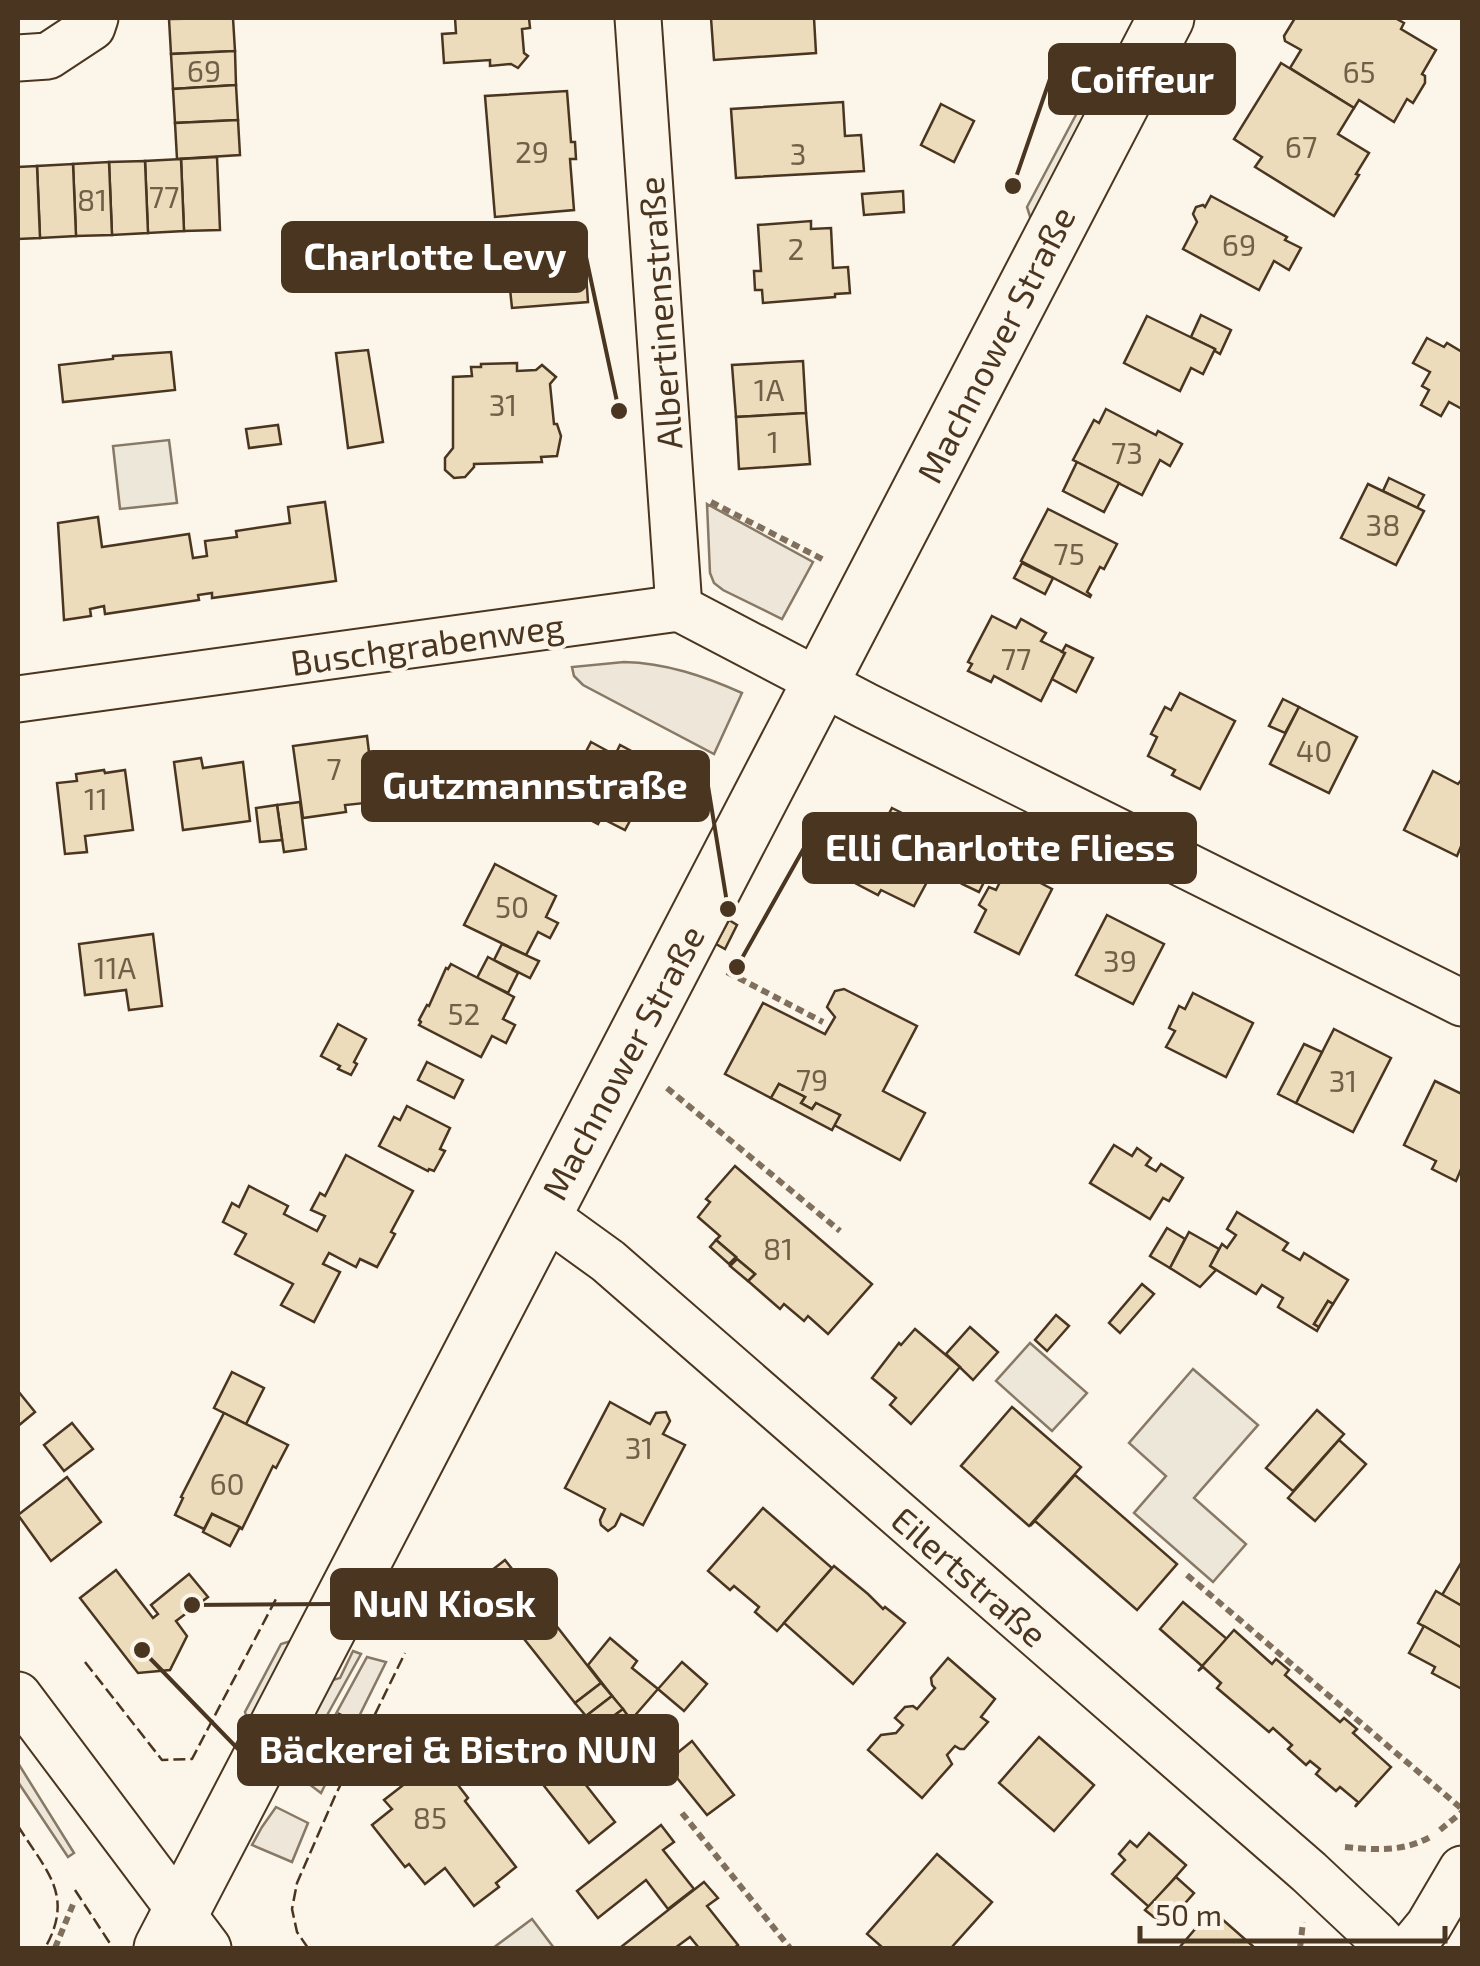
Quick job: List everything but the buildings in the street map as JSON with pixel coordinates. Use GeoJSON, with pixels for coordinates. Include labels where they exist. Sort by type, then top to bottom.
{"type":"FeatureCollection","features":[{"type":"Feature","properties":{"kind":"main road","name":"Machnower Straße"},"geometry":{"type":"LineString","coordinates":[[183,1937],[543,1214],[1166,18]]}},
{"type":"Feature","properties":{"kind":"street"},"geometry":{"type":"LineString","coordinates":[[18,58],[48,56],[92,27],[95,18]]}},
{"type":"Feature","properties":{"kind":"street","name":"Albertinenstraße"},"geometry":{"type":"LineString","coordinates":[[638,18],[680,608]]}},
{"type":"Feature","properties":{"kind":"street"},"geometry":{"type":"LineString","coordinates":[[680,608],[1462,1003]]}},
{"type":"Feature","properties":{"kind":"street","name":"Buschgrabenweg"},"geometry":{"type":"LineString","coordinates":[[18,699],[680,608]]}},
{"type":"Feature","properties":{"kind":"street","name":"Eilertstraße"},"geometry":{"type":"LineString","coordinates":[[543,1214],[622,1273],[1309,1872],[1388,1948]]}},
{"type":"Feature","properties":{"kind":"street"},"geometry":{"type":"LineString","coordinates":[[18,1695],[183,1937]]}},
{"type":"Feature","properties":{"kind":"street"},"geometry":{"type":"LineString","coordinates":[[1410,1948],[1429,1926],[1462,1868]]}},
{"type":"Feature","properties":{"kind":"path"},"geometry":{"type":"LineString","coordinates":[[699,496],[826,561]]}},
{"type":"Feature","properties":{"kind":"path"},"geometry":{"type":"LineString","coordinates":[[728,972],[823,1022]]}},
{"type":"Feature","properties":{"kind":"path"},"geometry":{"type":"LineString","coordinates":[[668,1088],[840,1231]]}},
{"type":"Feature","properties":{"kind":"path"},"geometry":{"type":"LineString","coordinates":[[1187,1575],[1462,1810],[1427,1840],[1408,1847],[1379,1851],[1344,1847]]}},
{"type":"Feature","properties":{"kind":"path"},"geometry":{"type":"LineString","coordinates":[[682,1813],[790,1948]]}},
{"type":"Feature","properties":{"kind":"path"},"geometry":{"type":"LineString","coordinates":[[54,1948],[74,1902]]}},
{"type":"Feature","properties":{"kind":"shaded area"},"geometry":{"type":"Polygon","coordinates":[[[1095,106],[1033,226],[1027,207],[1078,111],[1095,106]]]}},
{"type":"Feature","properties":{"kind":"shaded area"},"geometry":{"type":"Polygon","coordinates":[[[169,440],[177,503],[120,509],[113,446],[169,440]]]}},
{"type":"Feature","properties":{"kind":"shaded area"},"geometry":{"type":"Polygon","coordinates":[[[707,504],[813,562],[782,619],[714,583],[710,573],[707,504]]]}},
{"type":"Feature","properties":{"kind":"shaded area"},"geometry":{"type":"Polygon","coordinates":[[[624,662],[684,671],[742,693],[714,754],[583,685],[572,667],[624,662]]]}},
{"type":"Feature","properties":{"kind":"shaded area"},"geometry":{"type":"Polygon","coordinates":[[[1030,1343],[1087,1393],[1052,1431],[996,1381],[1030,1343]]]}},
{"type":"Feature","properties":{"kind":"shaded area"},"geometry":{"type":"Polygon","coordinates":[[[1193,1369],[1258,1425],[1194,1498],[1246,1544],[1213,1582],[1134,1513],[1166,1476],[1129,1443],[1193,1369]]]}},
{"type":"Feature","properties":{"kind":"shaded area"},"geometry":{"type":"Polygon","coordinates":[[[297,1639],[250,1729],[245,1712],[281,1644],[297,1639]]]}},
{"type":"Feature","properties":{"kind":"shaded area"},"geometry":{"type":"Polygon","coordinates":[[[353,1651],[361,1654],[295,1773],[291,1770],[317,1721],[311,1705],[322,1683],[340,1678],[353,1651]]]}},
{"type":"Feature","properties":{"kind":"shaded area"},"geometry":{"type":"Polygon","coordinates":[[[367,1657],[386,1662],[321,1793],[301,1778],[367,1657]]]}},
{"type":"Feature","properties":{"kind":"shaded area"},"geometry":{"type":"Polygon","coordinates":[[[18,1763],[74,1853],[68,1857],[18,1782],[18,1763]]]}},
{"type":"Feature","properties":{"kind":"shaded area"},"geometry":{"type":"Polygon","coordinates":[[[276,1807],[308,1823],[292,1862],[252,1845],[276,1807]]]}},
{"type":"Feature","properties":{"kind":"shaded area"},"geometry":{"type":"Polygon","coordinates":[[[532,1919],[554,1948],[493,1948],[532,1919]]]}},
{"type":"Feature","properties":{"kind":"fence"},"geometry":{"type":"LineString","coordinates":[[85,1662],[162,1760],[192,1759],[277,1597]]}},
{"type":"Feature","properties":{"kind":"fence"},"geometry":{"type":"LineString","coordinates":[[308,1948],[297,1932],[292,1909],[297,1883],[405,1653]]}},
{"type":"Feature","properties":{"kind":"fence"},"geometry":{"type":"LineString","coordinates":[[18,1826],[47,1870],[57,1898],[54,1929],[45,1948]]}},
{"type":"Feature","properties":{"kind":"fence"},"geometry":{"type":"LineString","coordinates":[[75,1890],[113,1948]]}},
{"type":"Feature","properties":{"kind":"place","name":"Coiffeur"},"geometry":{"type":"Point","coordinates":[1013,186]}},
{"type":"Feature","properties":{"kind":"place","name":"Charlotte Levy"},"geometry":{"type":"Point","coordinates":[619,411]}},
{"type":"Feature","properties":{"kind":"place","name":"Gutzmannstraße"},"geometry":{"type":"Point","coordinates":[728,909]}},
{"type":"Feature","properties":{"kind":"place","name":"Elli Charlotte Fliess"},"geometry":{"type":"Point","coordinates":[737,967]}},
{"type":"Feature","properties":{"kind":"place","name":"NuN Kiosk"},"geometry":{"type":"Point","coordinates":[192,1605]}},
{"type":"Feature","properties":{"kind":"place","name":"Bäckerei & Bistro NUN"},"geometry":{"type":"Point","coordinates":[142,1650]}}]}
